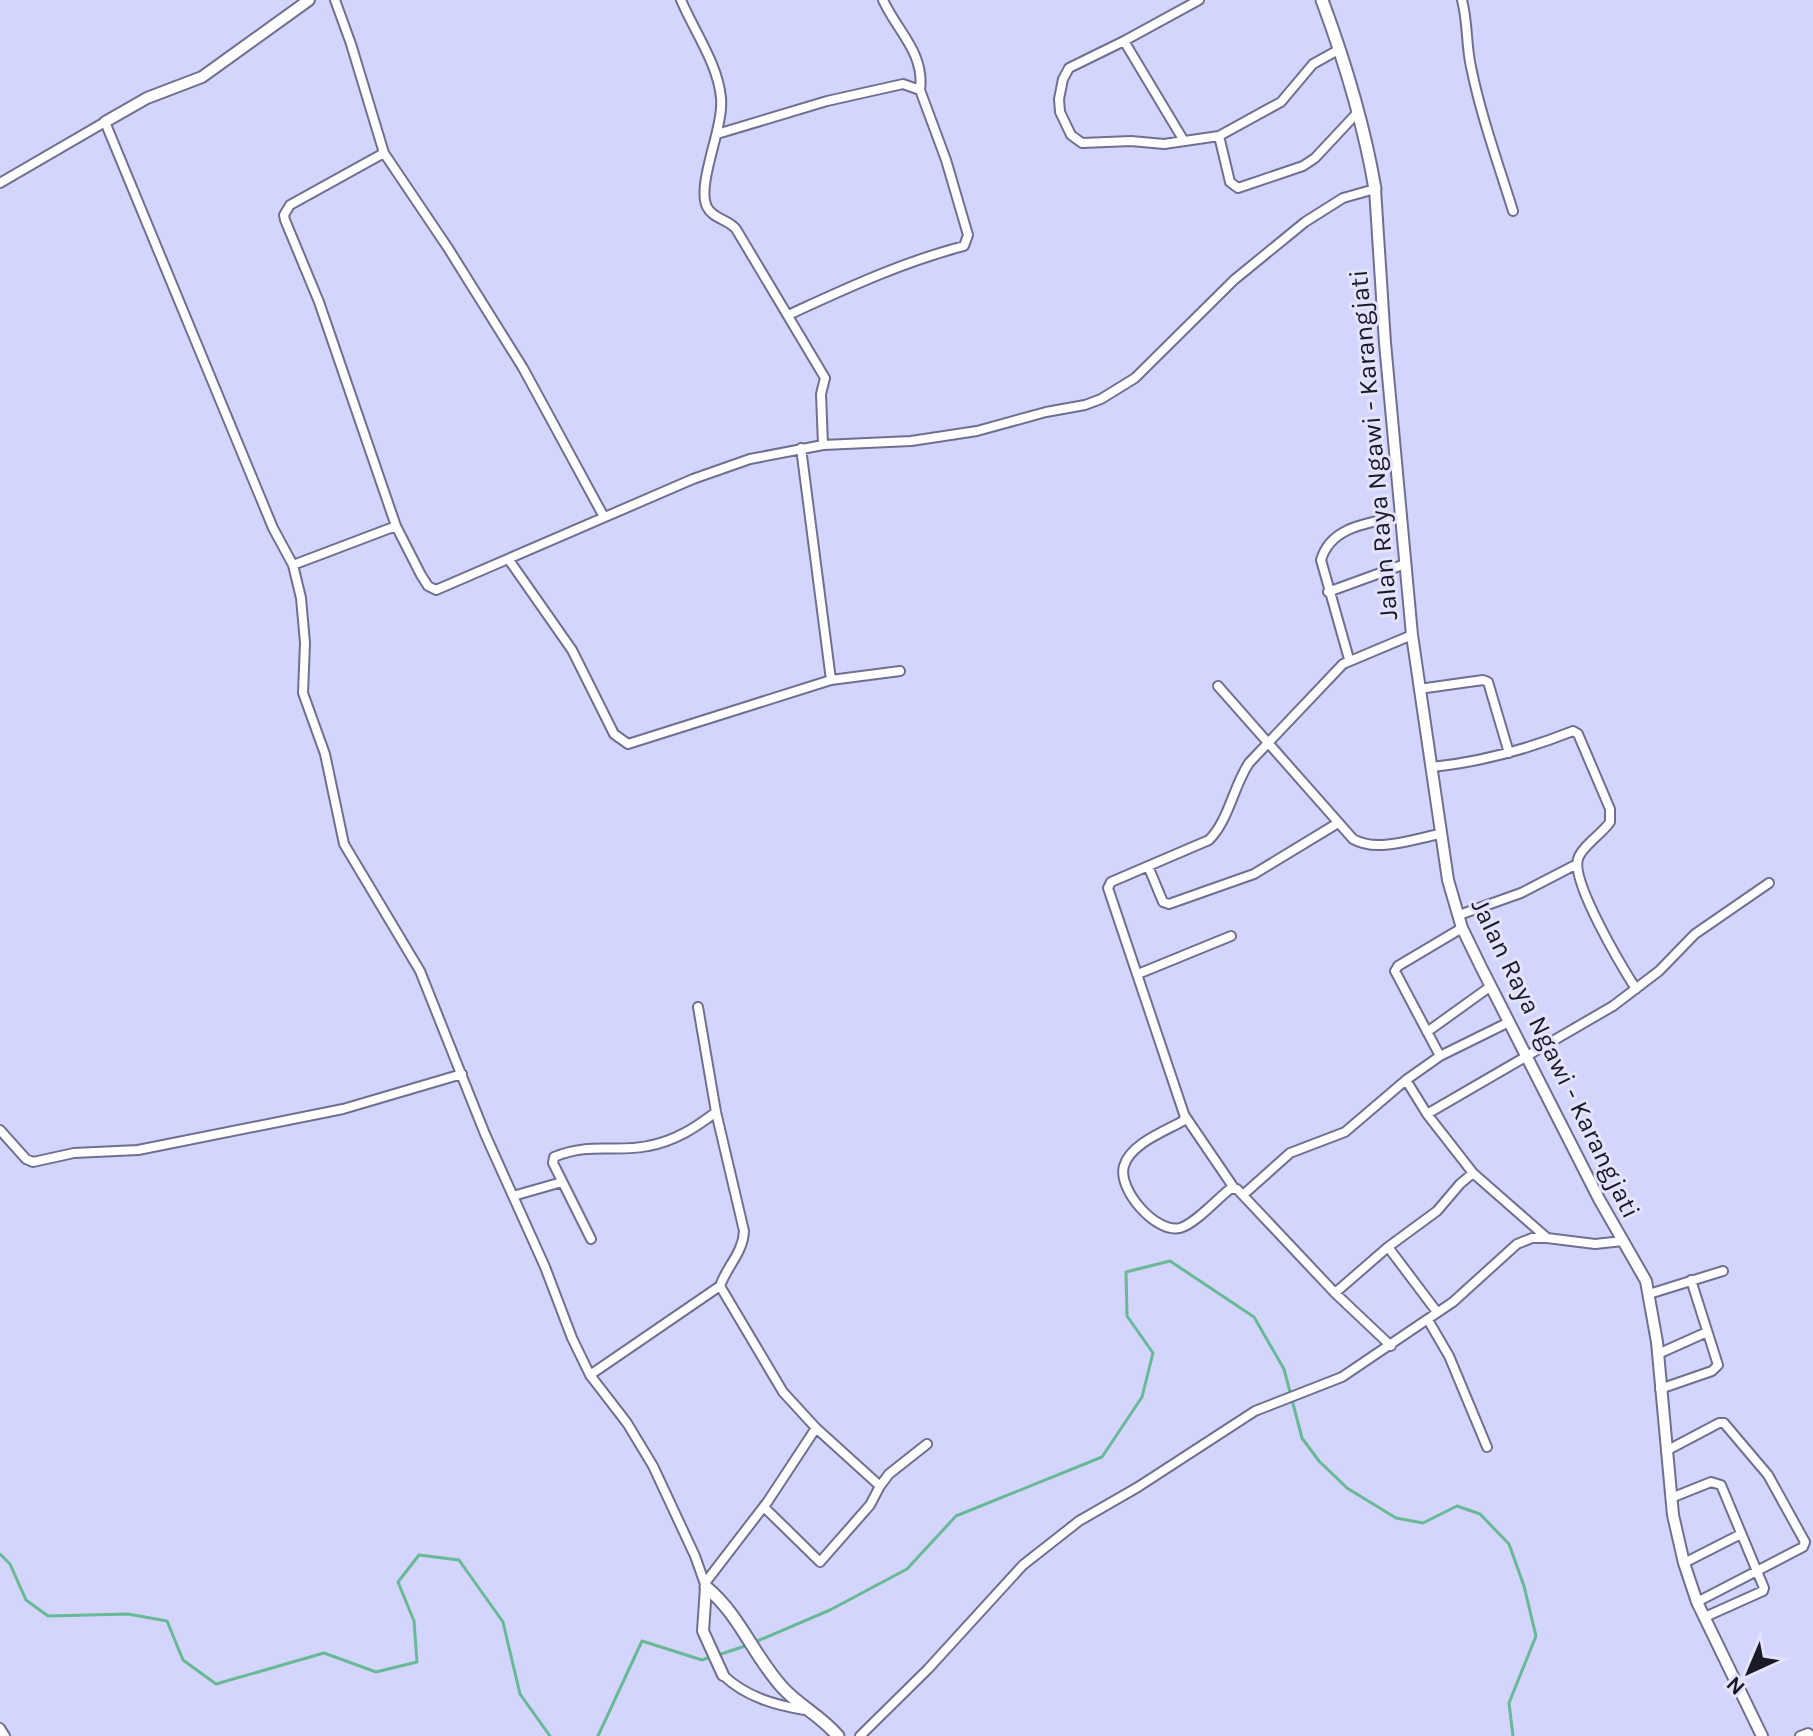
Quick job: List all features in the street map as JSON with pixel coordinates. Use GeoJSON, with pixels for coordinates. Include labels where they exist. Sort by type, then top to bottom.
{"type":"FeatureCollection","features":[{"type":"Feature","properties":{"kind":"main road","name":"Jalan Raya Ngawi - Karangjati"},"geometry":{"type":"LineString","coordinates":[[1322,0],[1340,49],[1367,144],[1375,189]]}},
{"type":"Feature","properties":{"kind":"main road"},"geometry":{"type":"LineString","coordinates":[[706,1585],[735,1616],[773,1676],[794,1700],[824,1720],[838,1736]]}},
{"type":"Feature","properties":{"kind":"street"},"geometry":{"type":"LineString","coordinates":[[0,183],[147,98],[202,77],[309,0]]}},
{"type":"Feature","properties":{"kind":"street"},"geometry":{"type":"LineString","coordinates":[[335,0],[384,153],[523,368],[604,517]]}},
{"type":"Feature","properties":{"kind":"street"},"geometry":{"type":"LineString","coordinates":[[681,0],[718,80],[721,117],[705,181],[706,206],[711,213],[730,221],[736,229],[825,378],[821,394],[823,445]]}},
{"type":"Feature","properties":{"kind":"street"},"geometry":{"type":"LineString","coordinates":[[788,315],[860,282],[964,246],[967,241],[968,235],[946,160],[920,90],[922,77],[918,58],[883,0]]}},
{"type":"Feature","properties":{"kind":"street"},"geometry":{"type":"LineString","coordinates":[[1199,0],[1069,68],[1059,99],[1060,112],[1071,135],[1082,143],[1131,141],[1164,144],[1219,136],[1281,102],[1313,64],[1340,49]]}},
{"type":"Feature","properties":{"kind":"street"},"geometry":{"type":"LineString","coordinates":[[1462,0],[1468,21],[1468,55],[1475,89],[1513,211]]}},
{"type":"Feature","properties":{"kind":"street"},"geometry":{"type":"LineString","coordinates":[[1124,41],[1184,141]]}},
{"type":"Feature","properties":{"kind":"street"},"geometry":{"type":"LineString","coordinates":[[717,134],[827,101],[903,84],[920,90]]}},
{"type":"Feature","properties":{"kind":"street"},"geometry":{"type":"LineString","coordinates":[[1219,136],[1230,182],[1238,188],[1303,166],[1315,158],[1358,112]]}},
{"type":"Feature","properties":{"kind":"street"},"geometry":{"type":"LineString","coordinates":[[105,122],[273,528],[293,565],[301,598],[305,643],[303,693],[325,754],[344,844],[420,971],[590,1375],[627,1423],[653,1466],[695,1556],[706,1585],[702,1623],[706,1640],[723,1675],[768,1702],[808,1710]]}},
{"type":"Feature","properties":{"kind":"street"},"geometry":{"type":"LineString","coordinates":[[384,153],[296,202],[284,215],[324,316],[396,526],[421,575],[432,589],[443,588],[693,479],[750,459],[823,445],[911,441],[977,431],[1101,399],[1135,378],[1234,280],[1305,222],[1343,198],[1375,189]]}},
{"type":"Feature","properties":{"kind":"street","name":"Jalan Raya Ngawi - Karangjati"},"geometry":{"type":"LineString","coordinates":[[1375,189],[1385,343],[1412,635],[1448,880],[1462,928],[1639,1267],[1649,1294],[1658,1354],[1671,1498],[1684,1563],[1697,1602],[1762,1736]]}},
{"type":"Feature","properties":{"kind":"street"},"geometry":{"type":"LineString","coordinates":[[801,448],[831,680]]}},
{"type":"Feature","properties":{"kind":"street"},"geometry":{"type":"LineString","coordinates":[[1349,659],[1328,592],[1321,560],[1323,551],[1345,530],[1402,516]]}},
{"type":"Feature","properties":{"kind":"street"},"geometry":{"type":"LineString","coordinates":[[293,565],[396,526]]}},
{"type":"Feature","properties":{"kind":"street"},"geometry":{"type":"LineString","coordinates":[[509,560],[572,650],[614,734],[628,744],[831,680],[900,671]]}},
{"type":"Feature","properties":{"kind":"street"},"geometry":{"type":"LineString","coordinates":[[1328,592],[1405,564]]}},
{"type":"Feature","properties":{"kind":"street"},"geometry":{"type":"LineString","coordinates":[[1391,1346],[1234,1188],[1185,1116],[1108,888],[1111,882],[1209,840],[1217,832],[1241,775],[1266,743],[1349,659],[1412,635]]}},
{"type":"Feature","properties":{"kind":"street"},"geometry":{"type":"LineString","coordinates":[[1419,689],[1483,680],[1488,682],[1509,753]]}},
{"type":"Feature","properties":{"kind":"street"},"geometry":{"type":"LineString","coordinates":[[1218,686],[1353,839],[1374,846],[1440,834]]}},
{"type":"Feature","properties":{"kind":"street"},"geometry":{"type":"LineString","coordinates":[[1432,767],[1509,753],[1573,731],[1578,734],[1610,809],[1610,822],[1578,856],[1580,882],[1613,951],[1636,989]]}},
{"type":"Feature","properties":{"kind":"street"},"geometry":{"type":"LineString","coordinates":[[1148,866],[1163,902],[1169,904],[1254,874],[1338,823]]}},
{"type":"Feature","properties":{"kind":"street"},"geometry":{"type":"LineString","coordinates":[[1459,915],[1521,893],[1577,864]]}},
{"type":"Feature","properties":{"kind":"street"},"geometry":{"type":"LineString","coordinates":[[1427,1114],[1594,1019],[1636,989],[1676,955],[1695,934],[1769,883]]}},
{"type":"Feature","properties":{"kind":"street"},"geometry":{"type":"LineString","coordinates":[[1440,1056],[1395,971],[1398,966],[1462,928]]}},
{"type":"Feature","properties":{"kind":"street"},"geometry":{"type":"LineString","coordinates":[[1138,974],[1231,936]]}},
{"type":"Feature","properties":{"kind":"street"},"geometry":{"type":"LineString","coordinates":[[1427,1032],[1491,986]]}},
{"type":"Feature","properties":{"kind":"street"},"geometry":{"type":"LineString","coordinates":[[590,1375],[720,1286],[724,1274],[740,1252],[744,1231],[716,1112],[698,1007]]}},
{"type":"Feature","properties":{"kind":"street"},"geometry":{"type":"LineString","coordinates":[[1243,1195],[1290,1153],[1345,1132],[1406,1080],[1440,1056],[1509,1022]]}},
{"type":"Feature","properties":{"kind":"street"},"geometry":{"type":"LineString","coordinates":[[0,1130],[26,1159],[33,1162],[74,1153],[138,1150],[343,1109],[462,1074]]}},
{"type":"Feature","properties":{"kind":"street"},"geometry":{"type":"LineString","coordinates":[[1406,1080],[1427,1114],[1473,1173],[1547,1238]]}},
{"type":"Feature","properties":{"kind":"street"},"geometry":{"type":"LineString","coordinates":[[591,1239],[553,1163],[556,1156],[595,1147],[646,1147],[670,1141],[692,1130],[716,1112]]}},
{"type":"Feature","properties":{"kind":"street"},"geometry":{"type":"LineString","coordinates":[[1185,1116],[1183,1121],[1134,1151],[1124,1163],[1122,1179],[1136,1203],[1157,1221],[1176,1229],[1186,1226],[1234,1188]]}},
{"type":"Feature","properties":{"kind":"street"},"geometry":{"type":"LineString","coordinates":[[1335,1293],[1388,1247],[1437,1211],[1473,1173]]}},
{"type":"Feature","properties":{"kind":"street"},"geometry":{"type":"LineString","coordinates":[[513,1196],[562,1182]]}},
{"type":"Feature","properties":{"kind":"street"},"geometry":{"type":"LineString","coordinates":[[860,1736],[928,1669],[1023,1565],[1079,1521],[1138,1487],[1255,1411],[1342,1377],[1467,1291],[1510,1249],[1532,1238],[1595,1244],[1623,1241]]}},
{"type":"Feature","properties":{"kind":"street"},"geometry":{"type":"LineString","coordinates":[[1388,1247],[1437,1312]]}},
{"type":"Feature","properties":{"kind":"street"},"geometry":{"type":"LineString","coordinates":[[1649,1294],[1723,1271]]}},
{"type":"Feature","properties":{"kind":"street"},"geometry":{"type":"LineString","coordinates":[[1660,1389],[1717,1368],[1718,1362],[1691,1280]]}},
{"type":"Feature","properties":{"kind":"street"},"geometry":{"type":"LineString","coordinates":[[720,1286],[783,1392],[816,1428],[880,1486]]}},
{"type":"Feature","properties":{"kind":"street"},"geometry":{"type":"LineString","coordinates":[[1428,1320],[1449,1356],[1487,1447]]}},
{"type":"Feature","properties":{"kind":"street"},"geometry":{"type":"LineString","coordinates":[[1658,1354],[1707,1332]]}},
{"type":"Feature","properties":{"kind":"street"},"geometry":{"type":"LineString","coordinates":[[1666,1451],[1724,1423],[1768,1475],[1805,1545],[1697,1602]]}},
{"type":"Feature","properties":{"kind":"street"},"geometry":{"type":"LineString","coordinates":[[706,1585],[764,1507],[816,1428]]}},
{"type":"Feature","properties":{"kind":"street"},"geometry":{"type":"LineString","coordinates":[[764,1507],[820,1562],[870,1505],[889,1474],[927,1444]]}},
{"type":"Feature","properties":{"kind":"street"},"geometry":{"type":"LineString","coordinates":[[1671,1498],[1717,1482],[1764,1588],[1705,1617]]}},
{"type":"Feature","properties":{"kind":"street"},"geometry":{"type":"LineString","coordinates":[[1684,1563],[1739,1535]]}},
{"type":"Feature","properties":{"kind":"street"},"geometry":{"type":"LineString","coordinates":[[0,1728],[5,1736]]}},
{"type":"Feature","properties":{"kind":"street"},"geometry":{"type":"LineString","coordinates":[[1800,1736],[1808,1733],[1812,1736]]}},
{"type":"Feature","properties":{"kind":"waterway"},"geometry":{"type":"LineString","coordinates":[[755,1642],[830,1610],[907,1569],[956,1516],[1102,1457],[1142,1397],[1153,1353],[1127,1316],[1126,1272],[1170,1261],[1254,1317],[1284,1369],[1302,1438],[1319,1461],[1347,1488],[1396,1518],[1423,1523],[1457,1506],[1480,1514],[1509,1544],[1524,1586],[1536,1636],[1509,1703],[1513,1736]]}},
{"type":"Feature","properties":{"kind":"waterway"},"geometry":{"type":"LineString","coordinates":[[0,1554],[10,1564],[26,1600],[48,1616],[128,1614],[167,1621],[183,1660],[216,1684],[324,1653],[376,1672],[417,1662],[414,1621],[398,1582],[419,1555],[459,1560],[503,1622],[520,1694],[550,1736]]}},
{"type":"Feature","properties":{"kind":"waterway"},"geometry":{"type":"LineString","coordinates":[[598,1736],[642,1641],[702,1660],[710,1657]]}},
{"type":"Feature","properties":{"kind":"waterway"},"geometry":{"type":"LineString","coordinates":[[718,1655],[748,1645]]}}]}
